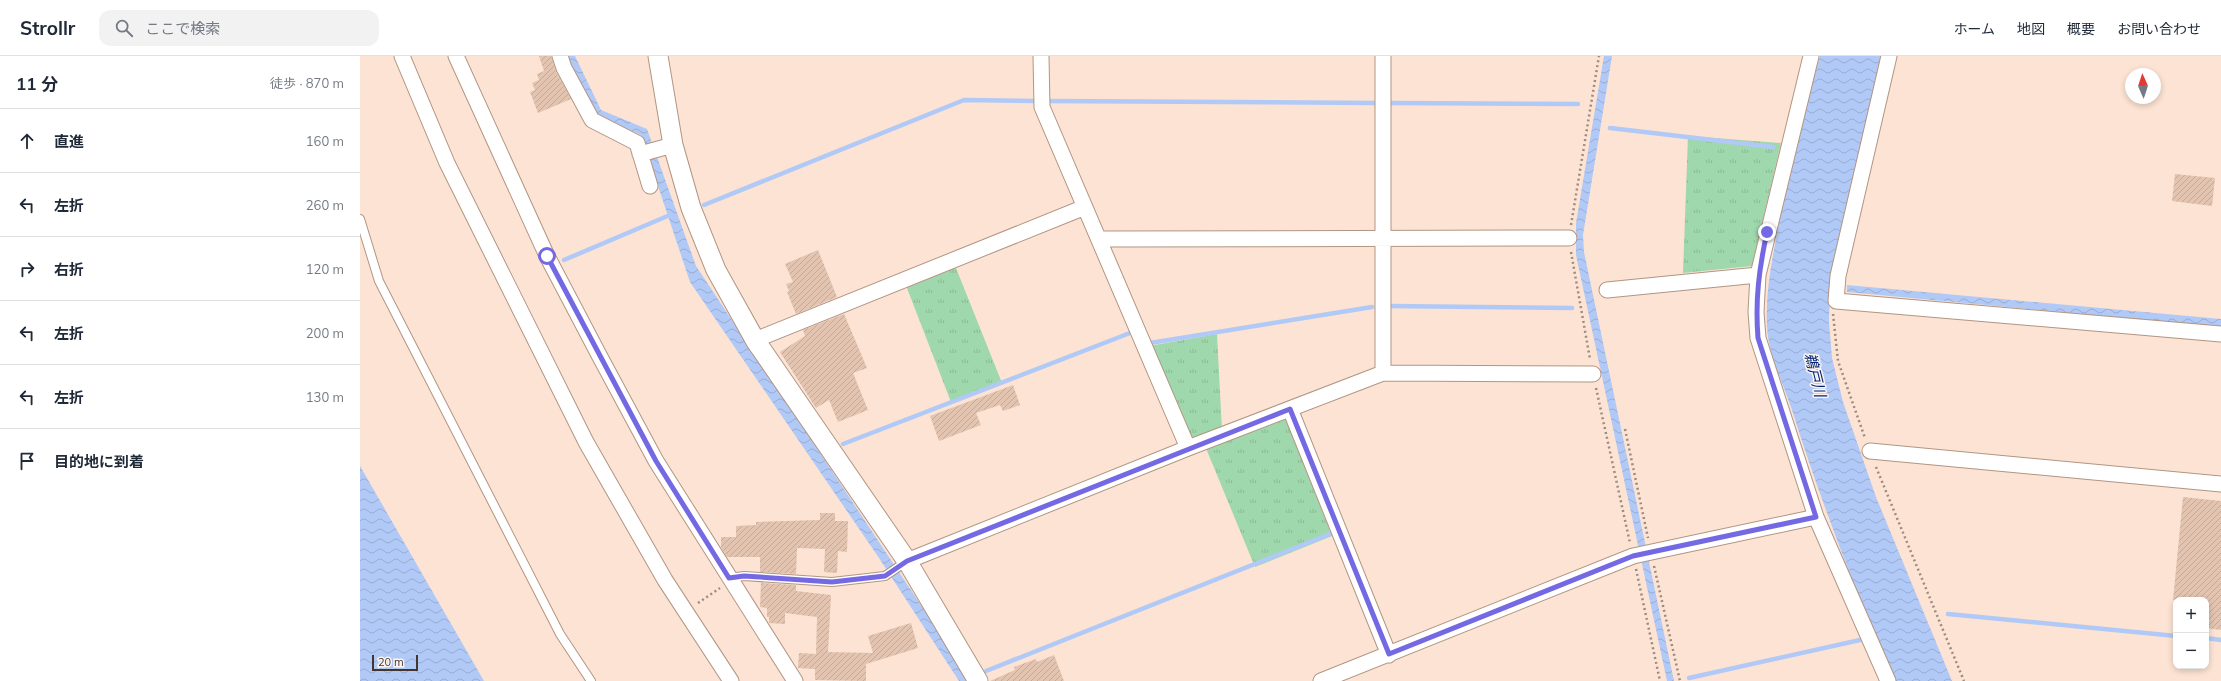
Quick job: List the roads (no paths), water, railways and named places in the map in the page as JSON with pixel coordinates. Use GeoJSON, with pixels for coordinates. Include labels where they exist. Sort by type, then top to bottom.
{"type":"FeatureCollection","features":[{"type":"Feature","properties":{"kind":"street"},"geometry":{"type":"LineString","coordinates":[[402,56],[447,163],[586,442],[665,580],[731,681]]}},
{"type":"Feature","properties":{"kind":"street"},"geometry":{"type":"LineString","coordinates":[[456,56],[547,256],[598,355],[656,461],[795,681]]}},
{"type":"Feature","properties":{"kind":"street"},"geometry":{"type":"LineString","coordinates":[[560,56],[564,68],[592,120],[637,143],[642,153],[650,186]]}},
{"type":"Feature","properties":{"kind":"street"},"geometry":{"type":"LineString","coordinates":[[658,56],[666,147],[716,270],[755,340],[907,561],[978,681]]}},
{"type":"Feature","properties":{"kind":"street"},"geometry":{"type":"LineString","coordinates":[[1041,56],[1042,107],[1188,448]]}},
{"type":"Feature","properties":{"kind":"street"},"geometry":{"type":"LineString","coordinates":[[1383,373],[1384,56]]}},
{"type":"Feature","properties":{"kind":"street"},"geometry":{"type":"LineString","coordinates":[[1811,56],[1758,275],[1756,312],[1758,338],[1816,517],[1888,681]]}},
{"type":"Feature","properties":{"kind":"street"},"geometry":{"type":"LineString","coordinates":[[1889,56],[1838,276],[1836,301],[2221,334]]}},
{"type":"Feature","properties":{"kind":"street"},"geometry":{"type":"LineString","coordinates":[[642,153],[666,147]]}},
{"type":"Feature","properties":{"kind":"street"},"geometry":{"type":"LineString","coordinates":[[755,340],[1085,207]]}},
{"type":"Feature","properties":{"kind":"street"},"geometry":{"type":"LineString","coordinates":[[1099,239],[1569,238]]}},
{"type":"Feature","properties":{"kind":"street"},"geometry":{"type":"LineString","coordinates":[[1607,290],[1758,275]]}},
{"type":"Feature","properties":{"kind":"street"},"geometry":{"type":"LineString","coordinates":[[907,561],[1188,448],[1383,373],[1593,374]]}},
{"type":"Feature","properties":{"kind":"street"},"geometry":{"type":"LineString","coordinates":[[1290,409],[1389,654]]}},
{"type":"Feature","properties":{"kind":"street"},"geometry":{"type":"LineString","coordinates":[[1870,451],[2221,484]]}},
{"type":"Feature","properties":{"kind":"street"},"geometry":{"type":"LineString","coordinates":[[1321,681],[1352,676],[1389,654],[1643,554],[1816,517]]}},
{"type":"Feature","properties":{"kind":"lane"},"geometry":{"type":"LineString","coordinates":[[360,219],[379,282],[560,634],[591,681]]}},
{"type":"Feature","properties":{"kind":"lane"},"geometry":{"type":"LineString","coordinates":[[730,580],[744,576],[832,582],[885,576],[907,561]]}},
{"type":"Feature","properties":{"kind":"water"},"geometry":{"type":"Polygon","coordinates":[[[568,56],[575,56],[601,110],[647,129],[696,266],[940,634],[967,681],[959,681],[877,555],[690,282],[641,135],[596,116],[571,67],[568,56]]]}},
{"type":"Feature","properties":{"kind":"water"},"geometry":{"type":"Polygon","coordinates":[[[1604,56],[1612,56],[1583,235],[1584,252],[1674,681],[1667,681],[1576,255],[1576,223],[1604,56]]]}},
{"type":"Feature","properties":{"kind":"water","name":"鵜戸川"},"geometry":{"type":"Polygon","coordinates":[[[1820,56],[1882,56],[1857,159],[1830,283],[1829,322],[1832,358],[1843,402],[1876,497],[1952,681],[1893,681],[1852,580],[1827,513],[1770,348],[1767,326],[1767,300],[1772,261],[1793,159],[1820,56]]]}},
{"type":"Feature","properties":{"kind":"water"},"geometry":{"type":"Polygon","coordinates":[[[1847,285],[2221,319],[2221,327],[1847,292],[1847,285]]]}},
{"type":"Feature","properties":{"kind":"water"},"geometry":{"type":"Polygon","coordinates":[[[360,466],[484,681],[360,681],[360,466]]]}},
{"type":"Feature","properties":{"kind":"waterway"},"geometry":{"type":"LineString","coordinates":[[704,205],[964,100],[1035,101]]}},
{"type":"Feature","properties":{"kind":"waterway"},"geometry":{"type":"LineString","coordinates":[[1045,101],[1376,103]]}},
{"type":"Feature","properties":{"kind":"waterway"},"geometry":{"type":"LineString","coordinates":[[1390,103],[1578,104]]}},
{"type":"Feature","properties":{"kind":"waterway"},"geometry":{"type":"LineString","coordinates":[[1610,128],[1773,147]]}},
{"type":"Feature","properties":{"kind":"waterway"},"geometry":{"type":"LineString","coordinates":[[564,260],[670,215]]}},
{"type":"Feature","properties":{"kind":"waterway"},"geometry":{"type":"LineString","coordinates":[[1388,306],[1572,308]]}},
{"type":"Feature","properties":{"kind":"waterway"},"geometry":{"type":"LineString","coordinates":[[1150,343],[1372,307]]}},
{"type":"Feature","properties":{"kind":"waterway"},"geometry":{"type":"LineString","coordinates":[[843,444],[1130,333]]}},
{"type":"Feature","properties":{"kind":"waterway"},"geometry":{"type":"LineString","coordinates":[[986,671],[1335,532]]}},
{"type":"Feature","properties":{"kind":"waterway"},"geometry":{"type":"LineString","coordinates":[[1948,614],[2173,636]]}},
{"type":"Feature","properties":{"kind":"waterway"},"geometry":{"type":"LineString","coordinates":[[2209,638],[2221,640]]}},
{"type":"Feature","properties":{"kind":"waterway"},"geometry":{"type":"LineString","coordinates":[[1689,678],[1860,640]]}}]}
